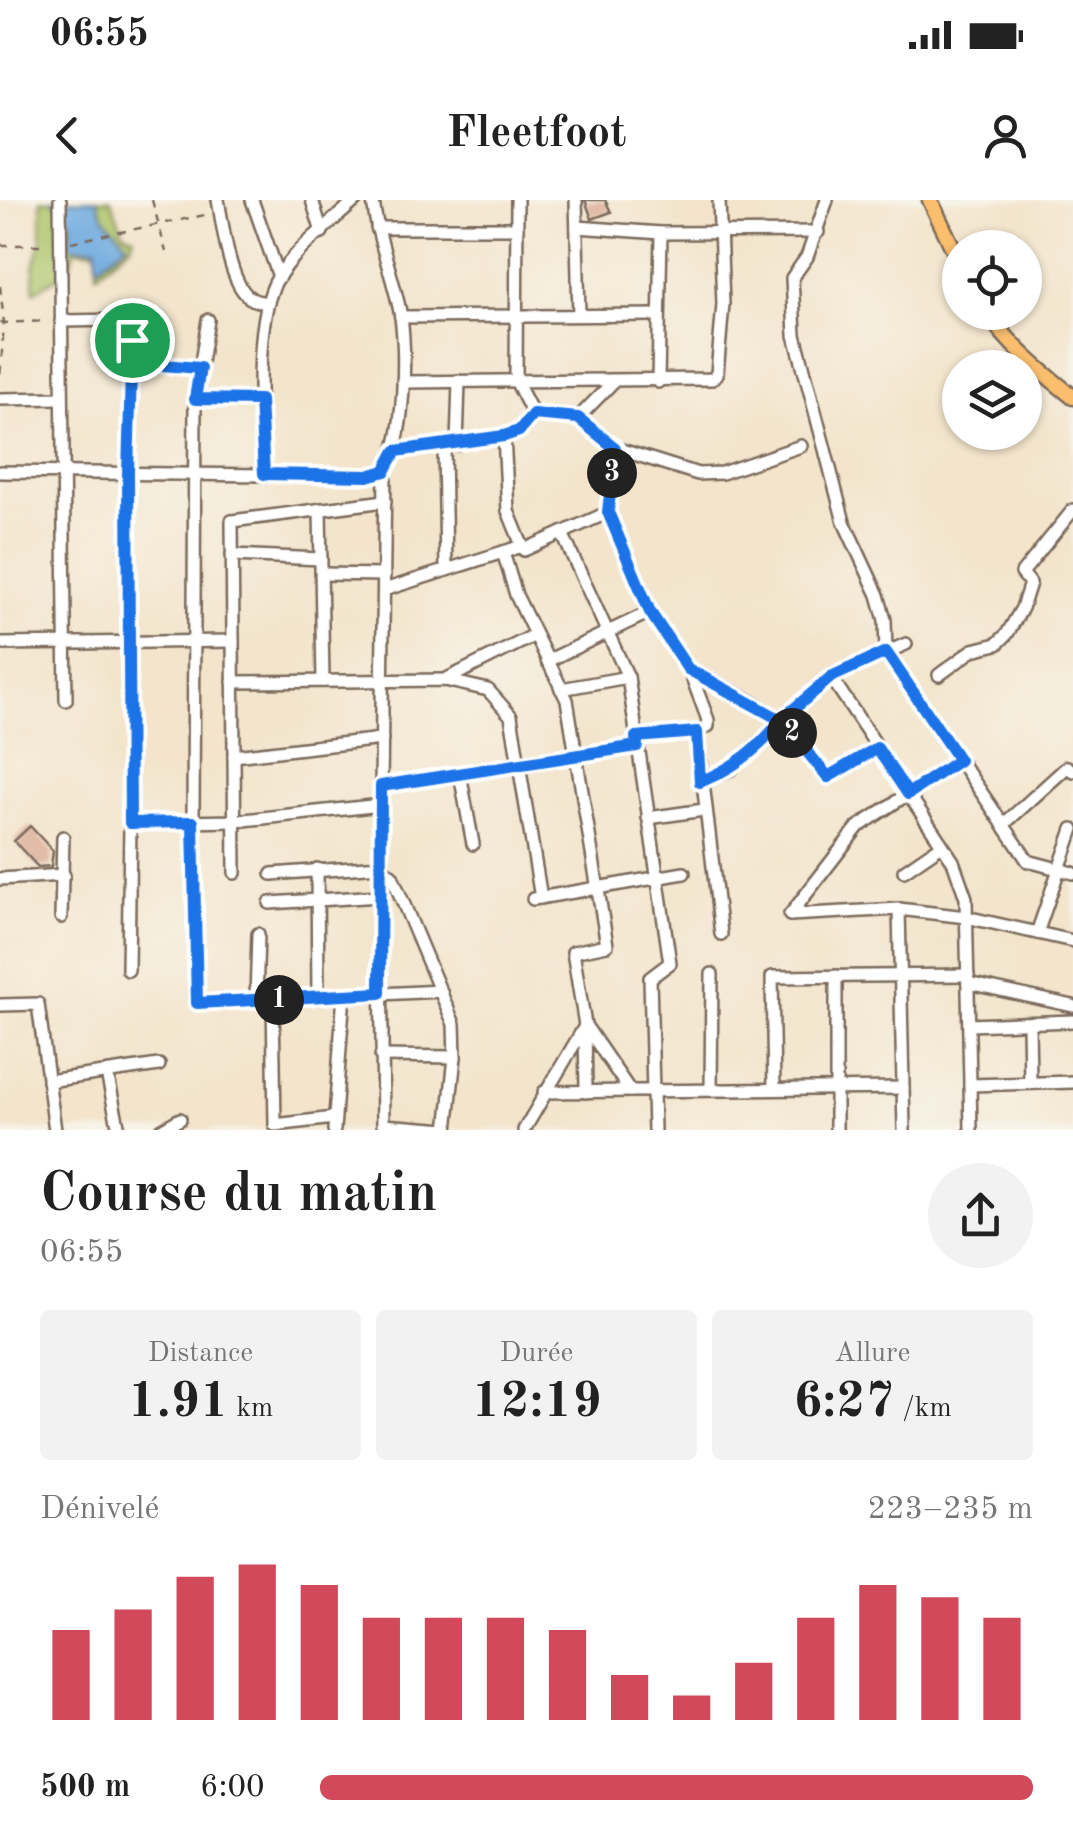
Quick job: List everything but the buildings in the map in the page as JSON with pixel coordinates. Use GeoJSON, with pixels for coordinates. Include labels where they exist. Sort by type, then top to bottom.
{"type":"FeatureCollection","features":[{"type":"Feature","properties":{"kind":"main road"},"geometry":{"type":"LineString","coordinates":[[930,200],[944,230]]}},
{"type":"Feature","properties":{"kind":"main road"},"geometry":{"type":"LineString","coordinates":[[998,330],[1073,397]]}},
{"type":"Feature","properties":{"kind":"street"},"geometry":{"type":"LineString","coordinates":[[60,200],[66,700]]}},
{"type":"Feature","properties":{"kind":"street"},"geometry":{"type":"LineString","coordinates":[[252,200],[279,276]]}},
{"type":"Feature","properties":{"kind":"street"},"geometry":{"type":"LineString","coordinates":[[312,200],[322,232]]}},
{"type":"Feature","properties":{"kind":"street"},"geometry":{"type":"LineString","coordinates":[[264,474],[260,400],[268,303],[279,276],[356,200]]}},
{"type":"Feature","properties":{"kind":"street"},"geometry":{"type":"LineString","coordinates":[[272,874],[380,866],[392,876],[454,1024],[448,1130],[382,1125],[380,866],[385,471],[396,451],[403,382],[401,317],[373,200]]}},
{"type":"Feature","properties":{"kind":"street"},"geometry":{"type":"LineString","coordinates":[[517,200],[516,381],[533,414]]}},
{"type":"Feature","properties":{"kind":"street"},"geometry":{"type":"LineString","coordinates":[[576,200],[579,315]]}},
{"type":"Feature","properties":{"kind":"street"},"geometry":{"type":"LineString","coordinates":[[403,382],[712,379],[717,374],[723,304],[719,200]]}},
{"type":"Feature","properties":{"kind":"street"},"geometry":{"type":"LineString","coordinates":[[827,200],[807,257],[792,278],[795,335],[844,522],[878,595],[885,620],[886,652],[1028,861],[1073,874]]}},
{"type":"Feature","properties":{"kind":"street"},"geometry":{"type":"LineString","coordinates":[[219,206],[226,246],[243,290],[251,299],[268,303]]}},
{"type":"Feature","properties":{"kind":"street"},"geometry":{"type":"LineString","coordinates":[[577,227],[661,233],[818,232]]}},
{"type":"Feature","properties":{"kind":"street"},"geometry":{"type":"LineString","coordinates":[[377,228],[517,228]]}},
{"type":"Feature","properties":{"kind":"street"},"geometry":{"type":"LineString","coordinates":[[658,382],[661,233]]}},
{"type":"Feature","properties":{"kind":"street"},"geometry":{"type":"LineString","coordinates":[[401,317],[658,315]]}},
{"type":"Feature","properties":{"kind":"street"},"geometry":{"type":"LineString","coordinates":[[61,321],[120,320],[132,340],[162,365],[200,368]]}},
{"type":"Feature","properties":{"kind":"street"},"geometry":{"type":"LineString","coordinates":[[208,320],[195,399],[193,822],[197,1003],[441,991]]}},
{"type":"Feature","properties":{"kind":"street"},"geometry":{"type":"LineString","coordinates":[[128,970],[128,472],[132,340]]}},
{"type":"Feature","properties":{"kind":"street"},"geometry":{"type":"LineString","coordinates":[[578,418],[614,380]]}},
{"type":"Feature","properties":{"kind":"street"},"geometry":{"type":"LineString","coordinates":[[446,570],[451,445],[460,381]]}},
{"type":"Feature","properties":{"kind":"street"},"geometry":{"type":"LineString","coordinates":[[0,399],[62,398]]}},
{"type":"Feature","properties":{"kind":"street"},"geometry":{"type":"LineString","coordinates":[[195,399],[260,400]]}},
{"type":"Feature","properties":{"kind":"street"},"geometry":{"type":"LineString","coordinates":[[533,414],[578,418],[615,448],[698,474],[722,472],[801,446]]}},
{"type":"Feature","properties":{"kind":"street"},"geometry":{"type":"LineString","coordinates":[[396,451],[504,436],[519,431],[533,414]]}},
{"type":"Feature","properties":{"kind":"street"},"geometry":{"type":"LineString","coordinates":[[504,436],[508,511],[524,550],[608,512]]}},
{"type":"Feature","properties":{"kind":"street"},"geometry":{"type":"LineString","coordinates":[[381,786],[576,756],[636,741],[697,732],[708,726],[688,669],[650,612],[608,512],[615,448]]}},
{"type":"Feature","properties":{"kind":"street"},"geometry":{"type":"LineString","coordinates":[[0,472],[368,476],[385,471]]}},
{"type":"Feature","properties":{"kind":"street"},"geometry":{"type":"LineString","coordinates":[[235,873],[232,521],[385,501]]}},
{"type":"Feature","properties":{"kind":"street"},"geometry":{"type":"LineString","coordinates":[[320,509],[324,681]]}},
{"type":"Feature","properties":{"kind":"street"},"geometry":{"type":"LineString","coordinates":[[939,675],[973,650],[997,644],[1007,634],[1030,583],[1022,572],[1073,510]]}},
{"type":"Feature","properties":{"kind":"street"},"geometry":{"type":"LineString","coordinates":[[562,532],[628,678],[670,963],[650,978],[654,1130]]}},
{"type":"Feature","properties":{"kind":"street"},"geometry":{"type":"LineString","coordinates":[[384,590],[522,546]]}},
{"type":"Feature","properties":{"kind":"street"},"geometry":{"type":"LineString","coordinates":[[503,552],[516,595],[567,700],[598,889],[606,944],[573,952],[585,1025],[586,1092]]}},
{"type":"Feature","properties":{"kind":"street"},"geometry":{"type":"LineString","coordinates":[[232,555],[321,559]]}},
{"type":"Feature","properties":{"kind":"street"},"geometry":{"type":"LineString","coordinates":[[322,574],[384,574]]}},
{"type":"Feature","properties":{"kind":"street"},"geometry":{"type":"LineString","coordinates":[[548,661],[650,612]]}},
{"type":"Feature","properties":{"kind":"street"},"geometry":{"type":"LineString","coordinates":[[445,680],[535,636]]}},
{"type":"Feature","properties":{"kind":"street"},"geometry":{"type":"LineString","coordinates":[[0,644],[233,642]]}},
{"type":"Feature","properties":{"kind":"street"},"geometry":{"type":"LineString","coordinates":[[700,782],[731,769],[831,677],[906,644]]}},
{"type":"Feature","properties":{"kind":"street"},"geometry":{"type":"LineString","coordinates":[[688,669],[781,720],[828,777],[877,748]]}},
{"type":"Feature","properties":{"kind":"street"},"geometry":{"type":"LineString","coordinates":[[831,677],[953,861],[966,898],[971,1130]]}},
{"type":"Feature","properties":{"kind":"street"},"geometry":{"type":"LineString","coordinates":[[562,689],[628,678]]}},
{"type":"Feature","properties":{"kind":"street"},"geometry":{"type":"LineString","coordinates":[[233,682],[445,680],[488,690],[511,716],[537,898],[684,873]]}},
{"type":"Feature","properties":{"kind":"street"},"geometry":{"type":"LineString","coordinates":[[697,732],[721,934]]}},
{"type":"Feature","properties":{"kind":"street"},"geometry":{"type":"LineString","coordinates":[[234,756],[382,739]]}},
{"type":"Feature","properties":{"kind":"street"},"geometry":{"type":"LineString","coordinates":[[959,760],[858,827],[790,915],[899,909],[966,917],[1073,942]]}},
{"type":"Feature","properties":{"kind":"street"},"geometry":{"type":"LineString","coordinates":[[1003,825],[1067,767],[1073,771]]}},
{"type":"Feature","properties":{"kind":"street"},"geometry":{"type":"LineString","coordinates":[[460,774],[473,844]]}},
{"type":"Feature","properties":{"kind":"street"},"geometry":{"type":"LineString","coordinates":[[130,823],[234,821],[381,806]]}},
{"type":"Feature","properties":{"kind":"street"},"geometry":{"type":"LineString","coordinates":[[648,818],[704,810]]}},
{"type":"Feature","properties":{"kind":"street"},"geometry":{"type":"LineString","coordinates":[[1036,933],[1073,830]]}},
{"type":"Feature","properties":{"kind":"street"},"geometry":{"type":"LineString","coordinates":[[61,916],[63,837]]}},
{"type":"Feature","properties":{"kind":"street"},"geometry":{"type":"LineString","coordinates":[[904,871],[942,845]]}},
{"type":"Feature","properties":{"kind":"street"},"geometry":{"type":"LineString","coordinates":[[317,869],[318,998]]}},
{"type":"Feature","properties":{"kind":"street"},"geometry":{"type":"LineString","coordinates":[[0,879],[64,875]]}},
{"type":"Feature","properties":{"kind":"street"},"geometry":{"type":"LineString","coordinates":[[270,903],[380,896]]}},
{"type":"Feature","properties":{"kind":"street"},"geometry":{"type":"LineString","coordinates":[[899,909],[904,1130]]}},
{"type":"Feature","properties":{"kind":"street"},"geometry":{"type":"LineString","coordinates":[[256,1000],[258,934]]}},
{"type":"Feature","properties":{"kind":"street"},"geometry":{"type":"LineString","coordinates":[[711,1090],[712,974]]}},
{"type":"Feature","properties":{"kind":"street"},"geometry":{"type":"LineString","coordinates":[[836,976],[836,1130]]}},
{"type":"Feature","properties":{"kind":"street"},"geometry":{"type":"LineString","coordinates":[[774,1090],[772,977],[968,979],[1073,1006]]}},
{"type":"Feature","properties":{"kind":"street"},"geometry":{"type":"LineString","coordinates":[[273,1000],[275,1125],[334,1124],[344,994]]}},
{"type":"Feature","properties":{"kind":"street"},"geometry":{"type":"LineString","coordinates":[[0,1005],[38,1004],[55,1130]]}},
{"type":"Feature","properties":{"kind":"street"},"geometry":{"type":"LineString","coordinates":[[969,1025],[1073,1020]]}},
{"type":"Feature","properties":{"kind":"street"},"geometry":{"type":"LineString","coordinates":[[1029,1022],[1030,1083]]}},
{"type":"Feature","properties":{"kind":"street"},"geometry":{"type":"LineString","coordinates":[[585,1025],[630,1091]]}},
{"type":"Feature","properties":{"kind":"street"},"geometry":{"type":"LineString","coordinates":[[524,1130],[585,1025]]}},
{"type":"Feature","properties":{"kind":"street"},"geometry":{"type":"LineString","coordinates":[[381,1056],[455,1057]]}},
{"type":"Feature","properties":{"kind":"street"},"geometry":{"type":"LineString","coordinates":[[48,1081],[158,1066]]}},
{"type":"Feature","properties":{"kind":"street"},"geometry":{"type":"LineString","coordinates":[[106,1073],[119,1130]]}},
{"type":"Feature","properties":{"kind":"street"},"geometry":{"type":"LineString","coordinates":[[970,1084],[1073,1082]]}},
{"type":"Feature","properties":{"kind":"street"},"geometry":{"type":"LineString","coordinates":[[544,1092],[903,1088]]}},
{"type":"Feature","properties":{"kind":"street"},"geometry":{"type":"LineString","coordinates":[[160,1130],[180,1118]]}},
{"type":"Feature","properties":{"kind":"path"},"geometry":{"type":"LineString","coordinates":[[152,200],[166,252]]}},
{"type":"Feature","properties":{"kind":"path"},"geometry":{"type":"LineString","coordinates":[[0,245],[61,244],[158,224],[219,206]]}},
{"type":"Feature","properties":{"kind":"path"},"geometry":{"type":"LineString","coordinates":[[0,286],[0,379]]}},
{"type":"Feature","properties":{"kind":"path"},"geometry":{"type":"LineString","coordinates":[[2,323],[61,321]]}},
{"type":"Feature","properties":{"kind":"green space"},"geometry":{"type":"Polygon","coordinates":[[[41,200],[111,200],[123,232],[134,237],[131,245],[97,274],[96,250],[74,250],[69,270],[34,292],[34,267],[41,240],[41,200]]]}},
{"type":"Feature","properties":{"kind":"water"},"geometry":{"type":"Polygon","coordinates":[[[53,200],[97,200],[106,220],[127,244],[97,267],[96,247],[72,247],[67,238],[72,228],[69,219],[53,200]]]}},
{"type":"Feature","properties":{"kind":"route"},"geometry":{"type":"LineString","coordinates":[[132,340],[128,472],[130,823],[193,822],[197,1003],[380,993],[381,786],[637,746],[636,737],[697,732],[700,782],[731,769],[770,736],[781,720],[828,777],[877,748],[908,794],[959,760],[886,652],[831,677],[781,720],[688,669],[650,612],[608,512],[615,448],[578,418],[533,414],[519,431],[504,436],[396,451],[385,471],[376,475],[264,474],[260,400],[195,399],[200,368],[162,365],[132,340]]}}]}
